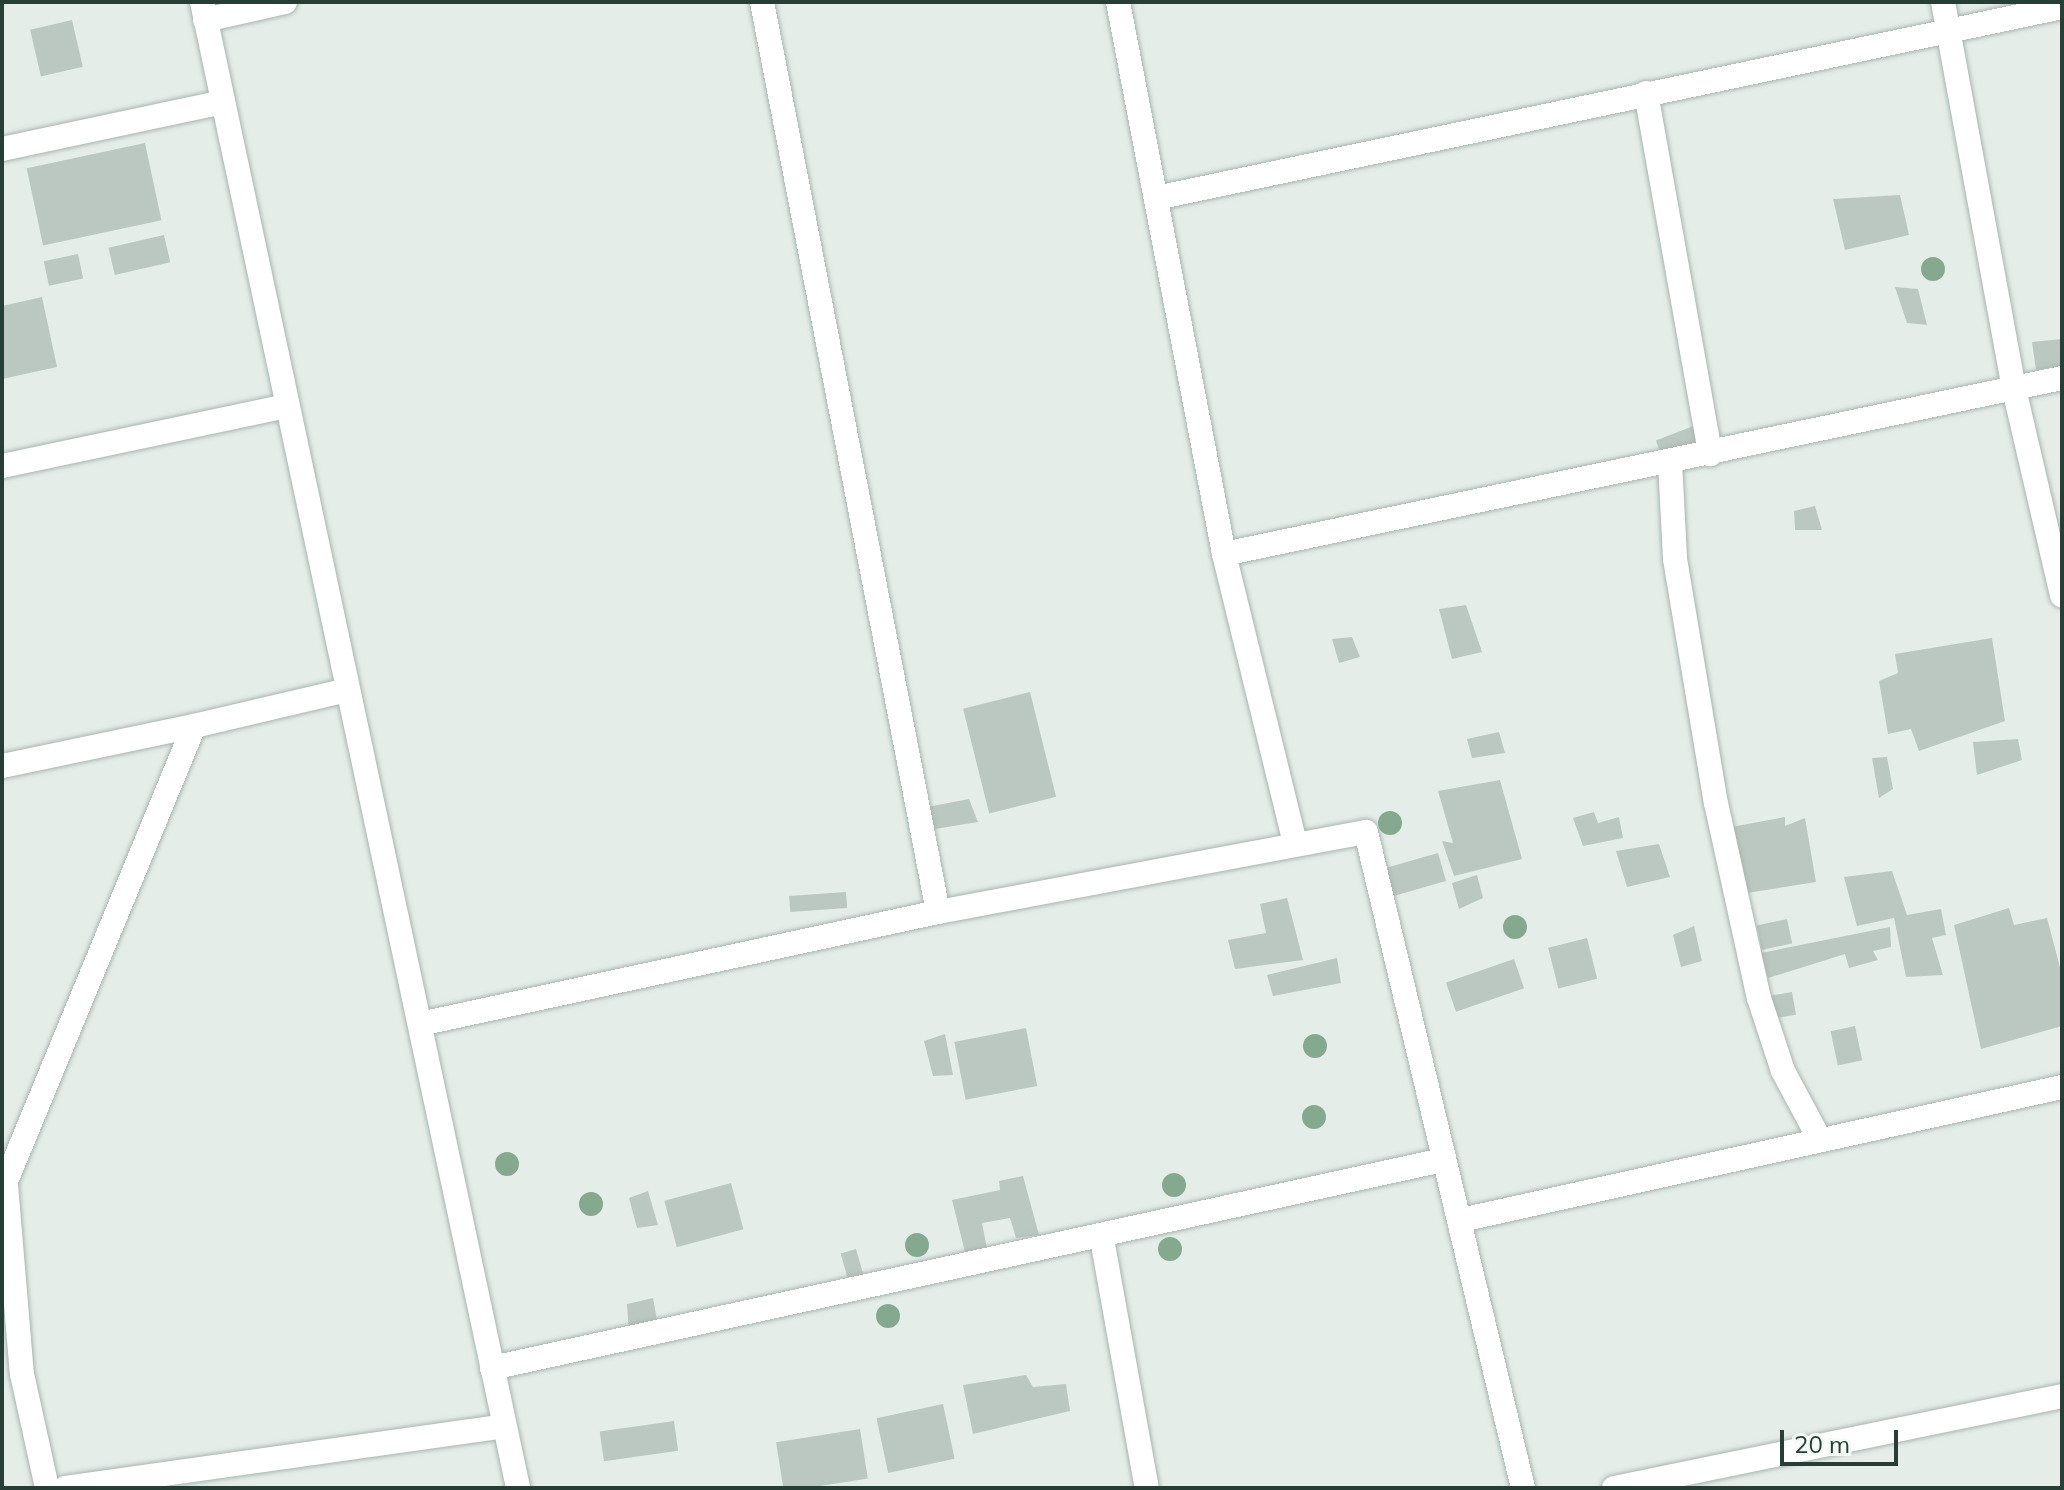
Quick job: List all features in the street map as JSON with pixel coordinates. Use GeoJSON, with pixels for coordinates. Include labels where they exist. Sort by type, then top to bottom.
{"type":"FeatureCollection","features":[{"type":"Feature","properties":{"kind":"street"},"geometry":{"type":"LineString","coordinates":[[285,2],[204,11],[518,1488]]}},
{"type":"Feature","properties":{"kind":"street"},"geometry":{"type":"LineString","coordinates":[[762,2],[938,912]]}},
{"type":"Feature","properties":{"kind":"street"},"geometry":{"type":"LineString","coordinates":[[1118,2],[1224,554],[1295,843]]}},
{"type":"Feature","properties":{"kind":"street"},"geometry":{"type":"LineString","coordinates":[[1943,2],[2014,389],[2062,596]]}},
{"type":"Feature","properties":{"kind":"street"},"geometry":{"type":"LineString","coordinates":[[1156,198],[2062,7]]}},
{"type":"Feature","properties":{"kind":"street"},"geometry":{"type":"LineString","coordinates":[[1646,93],[1710,454]]}},
{"type":"Feature","properties":{"kind":"street"},"geometry":{"type":"LineString","coordinates":[[2,149],[223,102]]}},
{"type":"Feature","properties":{"kind":"street"},"geometry":{"type":"LineString","coordinates":[[1224,554],[2062,378]]}},
{"type":"Feature","properties":{"kind":"street"},"geometry":{"type":"LineString","coordinates":[[2,466],[287,406]]}},
{"type":"Feature","properties":{"kind":"street"},"geometry":{"type":"LineString","coordinates":[[1670,462],[1676,571],[1719,818],[1759,998],[1783,1071],[1820,1140]]}},
{"type":"Feature","properties":{"kind":"street"},"geometry":{"type":"LineString","coordinates":[[2,766],[348,690]]}},
{"type":"Feature","properties":{"kind":"street"},"geometry":{"type":"LineString","coordinates":[[47,1488],[22,1374],[4,1188],[194,726]]}},
{"type":"Feature","properties":{"kind":"street"},"geometry":{"type":"LineString","coordinates":[[420,1024],[938,912],[1358,830],[1370,837],[1443,1160],[1461,1220],[1523,1488]]}},
{"type":"Feature","properties":{"kind":"street"},"geometry":{"type":"LineString","coordinates":[[1461,1220],[2062,1087]]}},
{"type":"Feature","properties":{"kind":"street"},"geometry":{"type":"LineString","coordinates":[[492,1368],[1102,1239],[1443,1160]]}},
{"type":"Feature","properties":{"kind":"street"},"geometry":{"type":"LineString","coordinates":[[1102,1239],[1147,1488]]}},
{"type":"Feature","properties":{"kind":"street"},"geometry":{"type":"LineString","coordinates":[[1614,1488],[2062,1396]]}},
{"type":"Feature","properties":{"kind":"street"},"geometry":{"type":"LineString","coordinates":[[65,1488],[504,1426]]}},
{"type":"Feature","properties":{"kind":"building"},"geometry":{"type":"Polygon","coordinates":[[[72,20],[83,67],[41,76],[30,30],[72,20]]]}},
{"type":"Feature","properties":{"kind":"building"},"geometry":{"type":"Polygon","coordinates":[[[145,143],[161,220],[43,245],[27,168],[145,143]]]}},
{"type":"Feature","properties":{"kind":"building"},"geometry":{"type":"Polygon","coordinates":[[[1900,195],[1909,235],[1845,250],[1833,199],[1900,195]]]}},
{"type":"Feature","properties":{"kind":"building"},"geometry":{"type":"Polygon","coordinates":[[[164,235],[170,262],[115,275],[108,248],[164,235]]]}},
{"type":"Feature","properties":{"kind":"building"},"geometry":{"type":"Polygon","coordinates":[[[78,254],[83,278],[49,286],[44,261],[78,254]]]}},
{"type":"Feature","properties":{"kind":"building"},"geometry":{"type":"Polygon","coordinates":[[[1895,287],[1918,289],[1927,325],[1907,323],[1895,287]]]}},
{"type":"Feature","properties":{"kind":"building"},"geometry":{"type":"Polygon","coordinates":[[[42,297],[57,367],[2,379],[2,306],[42,297]]]}},
{"type":"Feature","properties":{"kind":"building"},"geometry":{"type":"Polygon","coordinates":[[[2062,339],[2062,366],[2036,370],[2032,342],[2062,339]]]}},
{"type":"Feature","properties":{"kind":"building"},"geometry":{"type":"Polygon","coordinates":[[[1696,425],[1705,448],[1665,464],[1656,440],[1696,425]]]}},
{"type":"Feature","properties":{"kind":"building"},"geometry":{"type":"Polygon","coordinates":[[[1815,506],[1822,530],[1795,530],[1794,511],[1815,506]]]}},
{"type":"Feature","properties":{"kind":"building"},"geometry":{"type":"Polygon","coordinates":[[[1466,605],[1482,652],[1452,659],[1439,609],[1466,605]]]}},
{"type":"Feature","properties":{"kind":"building"},"geometry":{"type":"Polygon","coordinates":[[[1352,637],[1360,657],[1339,663],[1332,639],[1352,637]]]}},
{"type":"Feature","properties":{"kind":"building"},"geometry":{"type":"Polygon","coordinates":[[[1992,638],[2005,721],[1919,751],[1911,729],[1888,734],[1879,681],[1898,673],[1895,654],[1992,638]]]}},
{"type":"Feature","properties":{"kind":"building"},"geometry":{"type":"Polygon","coordinates":[[[1030,692],[1056,797],[989,813],[963,709],[1030,692]]]}},
{"type":"Feature","properties":{"kind":"building"},"geometry":{"type":"Polygon","coordinates":[[[1499,732],[1505,753],[1472,758],[1467,739],[1499,732]]]}},
{"type":"Feature","properties":{"kind":"building"},"geometry":{"type":"Polygon","coordinates":[[[2018,739],[2022,760],[1977,775],[1973,742],[2018,739]]]}},
{"type":"Feature","properties":{"kind":"building"},"geometry":{"type":"Polygon","coordinates":[[[1887,757],[1893,789],[1879,798],[1872,758],[1887,757]]]}},
{"type":"Feature","properties":{"kind":"building"},"geometry":{"type":"Polygon","coordinates":[[[1500,780],[1522,859],[1454,876],[1442,841],[1453,843],[1438,791],[1500,780]]]}},
{"type":"Feature","properties":{"kind":"building"},"geometry":{"type":"Polygon","coordinates":[[[969,799],[978,822],[929,830],[922,808],[969,799]]]}},
{"type":"Feature","properties":{"kind":"building"},"geometry":{"type":"Polygon","coordinates":[[[1594,812],[1598,823],[1619,817],[1623,838],[1583,846],[1573,818],[1594,812]]]}},
{"type":"Feature","properties":{"kind":"building"},"geometry":{"type":"Polygon","coordinates":[[[1785,817],[1785,826],[1805,818],[1816,882],[1741,894],[1731,827],[1785,817]]]}},
{"type":"Feature","properties":{"kind":"building"},"geometry":{"type":"Polygon","coordinates":[[[1659,844],[1670,877],[1627,887],[1616,851],[1659,844]]]}},
{"type":"Feature","properties":{"kind":"building"},"geometry":{"type":"Polygon","coordinates":[[[1438,853],[1446,881],[1388,897],[1380,870],[1438,853]]]}},
{"type":"Feature","properties":{"kind":"building"},"geometry":{"type":"Polygon","coordinates":[[[1892,871],[1907,915],[1941,909],[1946,935],[1932,938],[1943,975],[1906,977],[1894,918],[1857,926],[1844,877],[1892,871]]]}},
{"type":"Feature","properties":{"kind":"building"},"geometry":{"type":"Polygon","coordinates":[[[1477,875],[1483,898],[1459,909],[1452,883],[1477,875]]]}},
{"type":"Feature","properties":{"kind":"building"},"geometry":{"type":"Polygon","coordinates":[[[846,892],[847,908],[790,912],[789,896],[846,892]]]}},
{"type":"Feature","properties":{"kind":"building"},"geometry":{"type":"Polygon","coordinates":[[[1287,898],[1303,960],[1235,969],[1228,940],[1266,933],[1260,904],[1287,898]]]}},
{"type":"Feature","properties":{"kind":"building"},"geometry":{"type":"Polygon","coordinates":[[[2009,908],[2014,925],[2047,918],[2062,975],[2062,1026],[1981,1049],[1954,925],[2009,908]]]}},
{"type":"Feature","properties":{"kind":"building"},"geometry":{"type":"Polygon","coordinates":[[[1787,919],[1792,943],[1762,950],[1757,925],[1787,919]]]}},
{"type":"Feature","properties":{"kind":"building"},"geometry":{"type":"Polygon","coordinates":[[[1694,926],[1702,961],[1681,967],[1673,935],[1694,926]]]}},
{"type":"Feature","properties":{"kind":"building"},"geometry":{"type":"Polygon","coordinates":[[[1890,927],[1891,947],[1873,951],[1878,960],[1849,968],[1845,954],[1768,978],[1761,953],[1890,927]]]}},
{"type":"Feature","properties":{"kind":"building"},"geometry":{"type":"Polygon","coordinates":[[[1587,938],[1597,979],[1558,988],[1548,948],[1587,938]]]}},
{"type":"Feature","properties":{"kind":"building"},"geometry":{"type":"Polygon","coordinates":[[[1337,958],[1341,983],[1273,996],[1267,975],[1337,958]]]}},
{"type":"Feature","properties":{"kind":"building"},"geometry":{"type":"Polygon","coordinates":[[[1514,959],[1524,988],[1456,1012],[1446,982],[1514,959]]]}},
{"type":"Feature","properties":{"kind":"building"},"geometry":{"type":"Polygon","coordinates":[[[1792,992],[1796,1015],[1773,1019],[1769,996],[1792,992]]]}},
{"type":"Feature","properties":{"kind":"building"},"geometry":{"type":"Polygon","coordinates":[[[1855,1026],[1862,1060],[1838,1065],[1831,1031],[1855,1026]]]}},
{"type":"Feature","properties":{"kind":"building"},"geometry":{"type":"Polygon","coordinates":[[[1026,1028],[1037,1086],[966,1100],[954,1042],[1026,1028]]]}},
{"type":"Feature","properties":{"kind":"building"},"geometry":{"type":"Polygon","coordinates":[[[945,1034],[953,1075],[933,1076],[924,1041],[945,1034]]]}},
{"type":"Feature","properties":{"kind":"building"},"geometry":{"type":"Polygon","coordinates":[[[1023,1176],[1039,1235],[1016,1238],[1010,1218],[982,1223],[989,1259],[968,1264],[952,1200],[1000,1190],[999,1181],[1023,1176]]]}},
{"type":"Feature","properties":{"kind":"building"},"geometry":{"type":"Polygon","coordinates":[[[731,1183],[743,1229],[677,1247],[664,1201],[731,1183]]]}},
{"type":"Feature","properties":{"kind":"building"},"geometry":{"type":"Polygon","coordinates":[[[648,1191],[658,1225],[637,1228],[629,1198],[648,1191]]]}},
{"type":"Feature","properties":{"kind":"building"},"geometry":{"type":"Polygon","coordinates":[[[856,1249],[866,1285],[851,1289],[841,1253],[856,1249]]]}},
{"type":"Feature","properties":{"kind":"building"},"geometry":{"type":"Polygon","coordinates":[[[653,1298],[658,1325],[629,1334],[627,1304],[653,1298]]]}},
{"type":"Feature","properties":{"kind":"building"},"geometry":{"type":"Polygon","coordinates":[[[1026,1375],[1033,1387],[1066,1384],[1070,1411],[973,1434],[963,1385],[1026,1375]]]}},
{"type":"Feature","properties":{"kind":"building"},"geometry":{"type":"Polygon","coordinates":[[[943,1404],[955,1459],[888,1473],[876,1418],[943,1404]]]}},
{"type":"Feature","properties":{"kind":"building"},"geometry":{"type":"Polygon","coordinates":[[[674,1421],[678,1451],[604,1461],[600,1431],[674,1421]]]}},
{"type":"Feature","properties":{"kind":"building"},"geometry":{"type":"Polygon","coordinates":[[[860,1429],[868,1478],[807,1488],[783,1488],[776,1442],[860,1429]]]}}]}
